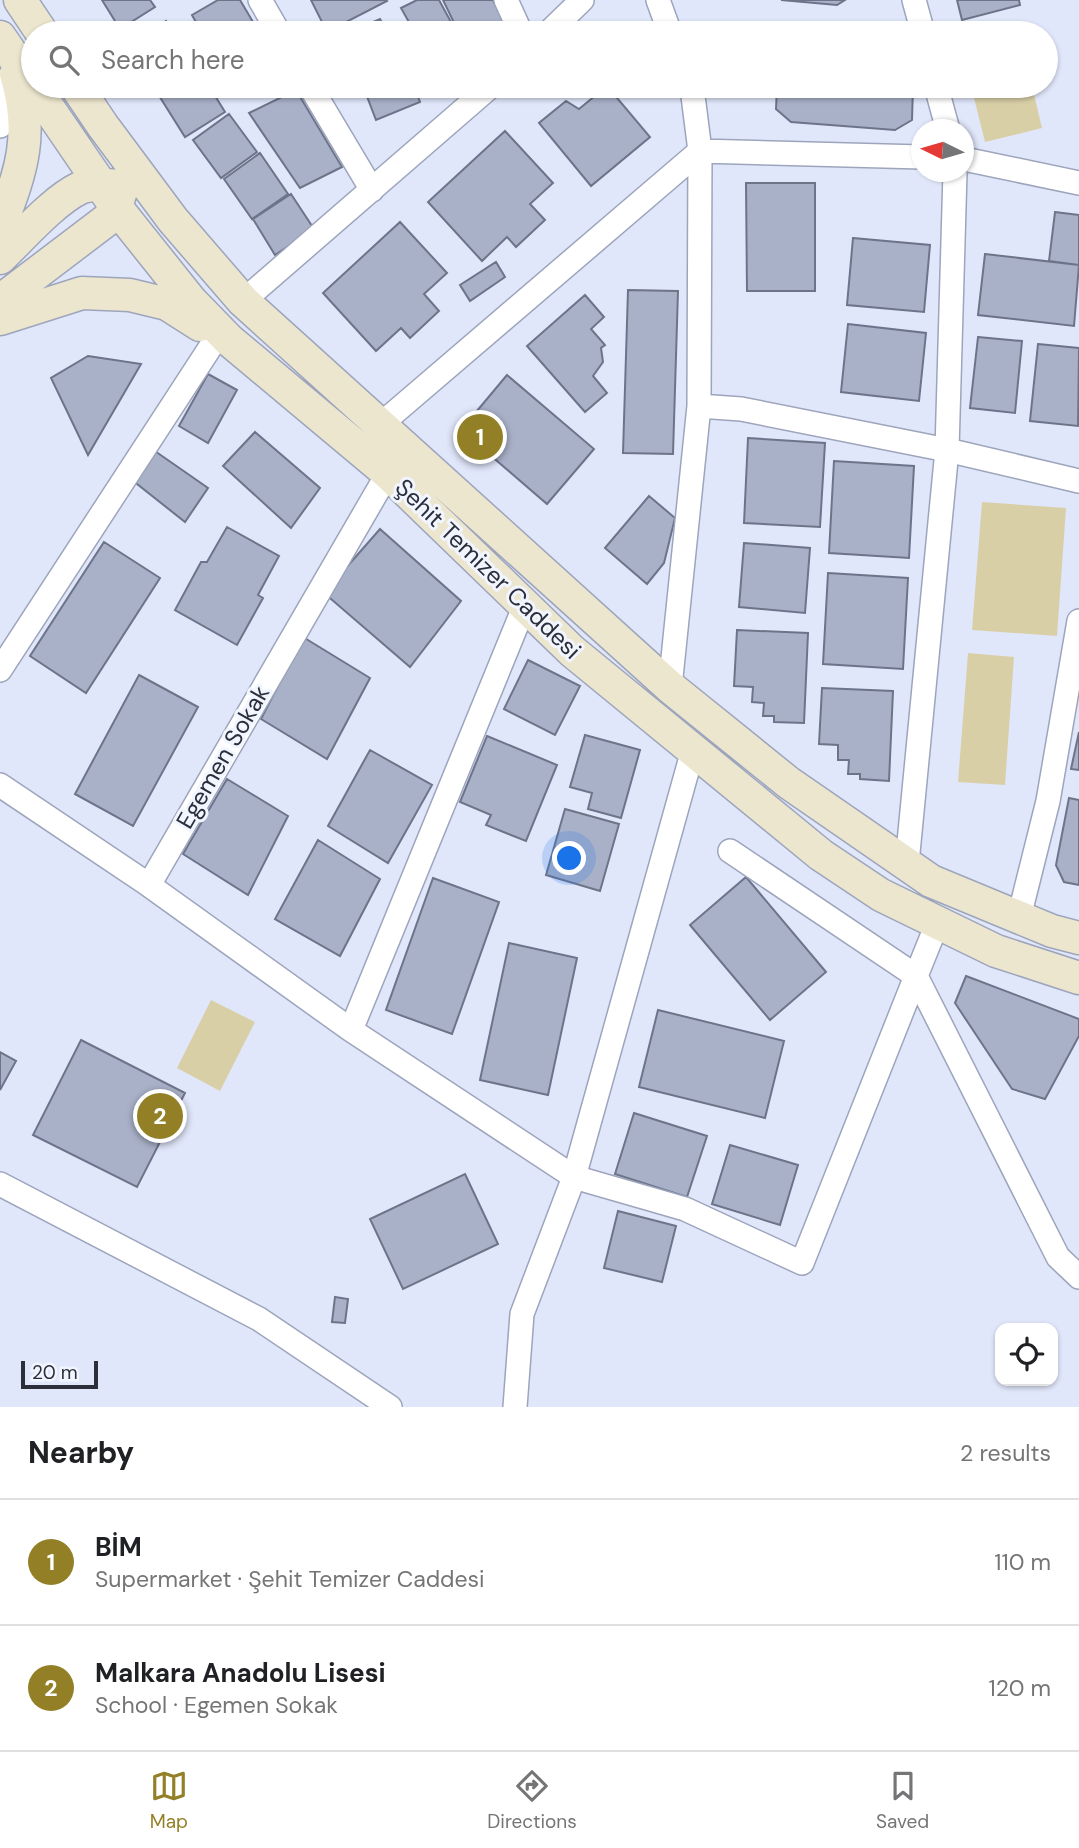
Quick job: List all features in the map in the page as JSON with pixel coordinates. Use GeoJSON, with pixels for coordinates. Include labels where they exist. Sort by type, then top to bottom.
{"type":"FeatureCollection","features":[{"type":"Feature","properties":{"kind":"main road"},"geometry":{"type":"LineString","coordinates":[[20,0],[34,21]]}},
{"type":"Feature","properties":{"kind":"main road"},"geometry":{"type":"LineString","coordinates":[[5,45],[21,92]]}},
{"type":"Feature","properties":{"kind":"main road","name":"Şehit Temizer Caddesi"},"geometry":{"type":"LineString","coordinates":[[5,45],[21,67]]}},
{"type":"Feature","properties":{"kind":"main road"},"geometry":{"type":"LineString","coordinates":[[0,226],[22,165],[26,125],[23,98]]}},
{"type":"Feature","properties":{"kind":"main road","name":"Şehit Temizer Caddesi"},"geometry":{"type":"LineString","coordinates":[[44,98],[191,301],[223,338],[388,473],[572,651],[821,855],[881,895],[996,951],[1079,978]]}},
{"type":"Feature","properties":{"kind":"main road","name":"Şehit Temizer Caddesi"},"geometry":{"type":"LineString","coordinates":[[84,98],[173,220],[243,301],[670,687],[789,783],[931,881],[1052,931],[1079,938]]}},
{"type":"Feature","properties":{"kind":"main road"},"geometry":{"type":"LineString","coordinates":[[0,301],[108,219],[113,192],[122,170],[103,126]]}},
{"type":"Feature","properties":{"kind":"main road"},"geometry":{"type":"LineString","coordinates":[[0,258],[62,200],[82,187],[148,200],[173,220]]}},
{"type":"Feature","properties":{"kind":"main road"},"geometry":{"type":"LineString","coordinates":[[0,318],[82,293],[130,295],[167,304],[223,338]]}},
{"type":"Feature","properties":{"kind":"street"},"geometry":{"type":"LineString","coordinates":[[260,0],[272,21]]}},
{"type":"Feature","properties":{"kind":"street"},"geometry":{"type":"LineString","coordinates":[[506,0],[516,21]]}},
{"type":"Feature","properties":{"kind":"street"},"geometry":{"type":"LineString","coordinates":[[560,21],[582,0]]}},
{"type":"Feature","properties":{"kind":"street"},"geometry":{"type":"LineString","coordinates":[[658,0],[666,21]]}},
{"type":"Feature","properties":{"kind":"street"},"geometry":{"type":"LineString","coordinates":[[914,0],[920,21]]}},
{"type":"Feature","properties":{"kind":"street"},"geometry":{"type":"LineString","coordinates":[[0,126],[8,108],[5,45]]}},
{"type":"Feature","properties":{"kind":"street"},"geometry":{"type":"LineString","coordinates":[[317,98],[372,190]]}},
{"type":"Feature","properties":{"kind":"street"},"geometry":{"type":"LineString","coordinates":[[243,301],[477,98]]}},
{"type":"Feature","properties":{"kind":"street"},"geometry":{"type":"LineString","coordinates":[[670,687],[699,406],[699,151],[693,98]]}},
{"type":"Feature","properties":{"kind":"street"},"geometry":{"type":"LineString","coordinates":[[939,98],[945,119]]}},
{"type":"Feature","properties":{"kind":"street"},"geometry":{"type":"LineString","coordinates":[[380,425],[699,151],[911,157]]}},
{"type":"Feature","properties":{"kind":"street"},"geometry":{"type":"LineString","coordinates":[[974,161],[1079,183]]}},
{"type":"Feature","properties":{"kind":"street"},"geometry":{"type":"LineString","coordinates":[[907,863],[947,450],[955,182]]}},
{"type":"Feature","properties":{"kind":"street"},"geometry":{"type":"LineString","coordinates":[[0,670],[223,338]]}},
{"type":"Feature","properties":{"kind":"street"},"geometry":{"type":"LineString","coordinates":[[699,406],[741,409],[947,450],[1079,481]]}},
{"type":"Feature","properties":{"kind":"street","name":"Egemen Sokak"},"geometry":{"type":"LineString","coordinates":[[139,878],[149,885],[388,473]]}},
{"type":"Feature","properties":{"kind":"street"},"geometry":{"type":"LineString","coordinates":[[351,1030],[525,606]]}},
{"type":"Feature","properties":{"kind":"street"},"geometry":{"type":"LineString","coordinates":[[1019,917],[1048,801],[1079,621]]}},
{"type":"Feature","properties":{"kind":"street"},"geometry":{"type":"LineString","coordinates":[[515,1407],[522,1314],[574,1177],[694,750]]}},
{"type":"Feature","properties":{"kind":"street"},"geometry":{"type":"LineString","coordinates":[[0,785],[139,878],[351,1030],[574,1177],[685,1209],[802,1263],[937,924]]}},
{"type":"Feature","properties":{"kind":"street"},"geometry":{"type":"LineString","coordinates":[[730,851],[916,976],[1058,1257],[1079,1277]]}},
{"type":"Feature","properties":{"kind":"street"},"geometry":{"type":"LineString","coordinates":[[0,1184],[259,1319],[390,1407]]}},
{"type":"Feature","properties":{"kind":"shaded area"},"geometry":{"type":"Polygon","coordinates":[[[974,98],[1035,98],[1042,128],[985,142],[974,98]]]}},
{"type":"Feature","properties":{"kind":"shaded area"},"geometry":{"type":"Polygon","coordinates":[[[982,502],[1066,508],[1057,636],[972,630],[982,502]]]}},
{"type":"Feature","properties":{"kind":"shaded area"},"geometry":{"type":"Polygon","coordinates":[[[968,653],[1014,657],[1005,785],[958,782],[968,653]]]}},
{"type":"Feature","properties":{"kind":"shaded area"},"geometry":{"type":"Polygon","coordinates":[[[211,1000],[255,1022],[220,1091],[177,1068],[211,1000]]]}},
{"type":"Feature","properties":{"kind":"building"},"geometry":{"type":"Polygon","coordinates":[[[102,0],[150,0],[155,7],[133,21],[115,21],[102,0]]]}},
{"type":"Feature","properties":{"kind":"building"},"geometry":{"type":"Polygon","coordinates":[[[218,0],[240,0],[252,21],[195,21],[192,15],[218,0]]]}},
{"type":"Feature","properties":{"kind":"building"},"geometry":{"type":"Polygon","coordinates":[[[311,0],[387,1],[348,21],[322,21],[311,0]]]}},
{"type":"Feature","properties":{"kind":"building"},"geometry":{"type":"Polygon","coordinates":[[[417,0],[439,0],[450,21],[408,21],[401,8],[417,0]]]}},
{"type":"Feature","properties":{"kind":"building"},"geometry":{"type":"Polygon","coordinates":[[[443,0],[493,0],[503,21],[453,21],[443,0]]]}},
{"type":"Feature","properties":{"kind":"building"},"geometry":{"type":"Polygon","coordinates":[[[781,0],[845,0],[837,5],[781,0]]]}},
{"type":"Feature","properties":{"kind":"building"},"geometry":{"type":"Polygon","coordinates":[[[957,0],[1019,0],[1020,5],[962,20],[957,0]]]}},
{"type":"Feature","properties":{"kind":"building"},"geometry":{"type":"Polygon","coordinates":[[[161,98],[216,98],[225,112],[185,137],[161,98]]]}},
{"type":"Feature","properties":{"kind":"building"},"geometry":{"type":"Polygon","coordinates":[[[280,98],[301,98],[342,167],[300,188],[249,113],[280,98]]]}},
{"type":"Feature","properties":{"kind":"building"},"geometry":{"type":"Polygon","coordinates":[[[368,98],[418,98],[420,102],[376,120],[368,98]]]}},
{"type":"Feature","properties":{"kind":"building"},"geometry":{"type":"Polygon","coordinates":[[[592,98],[617,98],[650,137],[591,186],[539,123],[566,101],[579,109],[592,98]]]}},
{"type":"Feature","properties":{"kind":"building"},"geometry":{"type":"Polygon","coordinates":[[[776,98],[913,98],[912,119],[895,130],[791,122],[776,109],[776,98]]]}},
{"type":"Feature","properties":{"kind":"building"},"geometry":{"type":"Polygon","coordinates":[[[229,114],[257,152],[221,178],[193,140],[229,114]]]}},
{"type":"Feature","properties":{"kind":"building"},"geometry":{"type":"Polygon","coordinates":[[[505,131],[553,183],[530,204],[545,220],[516,247],[507,237],[482,261],[428,202],[505,131]]]}},
{"type":"Feature","properties":{"kind":"building"},"geometry":{"type":"Polygon","coordinates":[[[260,153],[288,194],[252,219],[224,179],[260,153]]]}},
{"type":"Feature","properties":{"kind":"building"},"geometry":{"type":"Polygon","coordinates":[[[746,183],[815,183],[815,291],[747,291],[746,183]]]}},
{"type":"Feature","properties":{"kind":"building"},"geometry":{"type":"Polygon","coordinates":[[[291,194],[314,229],[275,255],[253,219],[291,194]]]}},
{"type":"Feature","properties":{"kind":"building"},"geometry":{"type":"Polygon","coordinates":[[[1055,212],[1079,215],[1079,265],[1049,261],[1055,212]]]}},
{"type":"Feature","properties":{"kind":"building"},"geometry":{"type":"Polygon","coordinates":[[[400,222],[447,273],[424,294],[439,311],[410,338],[401,328],[376,351],[323,293],[400,222]]]}},
{"type":"Feature","properties":{"kind":"building"},"geometry":{"type":"Polygon","coordinates":[[[853,238],[930,245],[924,312],[847,305],[853,238]]]}},
{"type":"Feature","properties":{"kind":"building"},"geometry":{"type":"Polygon","coordinates":[[[985,254],[1079,265],[1074,326],[978,315],[985,254]]]}},
{"type":"Feature","properties":{"kind":"building"},"geometry":{"type":"Polygon","coordinates":[[[496,262],[505,277],[470,301],[460,285],[496,262]]]}},
{"type":"Feature","properties":{"kind":"building"},"geometry":{"type":"Polygon","coordinates":[[[628,290],[678,291],[673,454],[623,453],[628,290]]]}},
{"type":"Feature","properties":{"kind":"building"},"geometry":{"type":"Polygon","coordinates":[[[585,295],[604,317],[591,329],[605,345],[601,348],[603,362],[593,376],[607,393],[585,412],[527,346],[585,295]]]}},
{"type":"Feature","properties":{"kind":"building"},"geometry":{"type":"Polygon","coordinates":[[[848,324],[926,333],[919,401],[841,392],[848,324]]]}},
{"type":"Feature","properties":{"kind":"building"},"geometry":{"type":"Polygon","coordinates":[[[978,337],[1022,341],[1015,413],[970,408],[978,337]]]}},
{"type":"Feature","properties":{"kind":"building"},"geometry":{"type":"Polygon","coordinates":[[[1038,344],[1079,348],[1078,426],[1030,421],[1038,344]]]}},
{"type":"Feature","properties":{"kind":"building"},"geometry":{"type":"Polygon","coordinates":[[[88,356],[141,364],[88,455],[51,378],[88,356]]]}},
{"type":"Feature","properties":{"kind":"building"},"geometry":{"type":"Polygon","coordinates":[[[208,374],[237,390],[208,443],[179,426],[208,374]]]}},
{"type":"Feature","properties":{"kind":"building"},"geometry":{"type":"Polygon","coordinates":[[[507,375],[594,449],[547,504],[461,430],[507,375]]]}},
{"type":"Feature","properties":{"kind":"building"},"geometry":{"type":"Polygon","coordinates":[[[255,432],[320,488],[291,528],[223,466],[255,432]]]}},
{"type":"Feature","properties":{"kind":"building"},"geometry":{"type":"Polygon","coordinates":[[[748,438],[825,443],[820,527],[744,523],[748,438]]]}},
{"type":"Feature","properties":{"kind":"building"},"geometry":{"type":"Polygon","coordinates":[[[152,449],[208,488],[185,522],[132,480],[152,449]]]}},
{"type":"Feature","properties":{"kind":"building"},"geometry":{"type":"Polygon","coordinates":[[[834,461],[914,466],[909,558],[829,553],[834,461]]]}},
{"type":"Feature","properties":{"kind":"building"},"geometry":{"type":"Polygon","coordinates":[[[649,496],[675,518],[664,563],[647,584],[605,548],[649,496]]]}},
{"type":"Feature","properties":{"kind":"building"},"geometry":{"type":"Polygon","coordinates":[[[227,527],[279,556],[258,595],[263,598],[237,645],[175,610],[201,562],[207,562],[227,527]]]}},
{"type":"Feature","properties":{"kind":"building"},"geometry":{"type":"Polygon","coordinates":[[[380,529],[461,601],[410,667],[324,593],[380,529]]]}},
{"type":"Feature","properties":{"kind":"building"},"geometry":{"type":"Polygon","coordinates":[[[104,542],[160,578],[86,693],[30,656],[104,542]]]}},
{"type":"Feature","properties":{"kind":"building"},"geometry":{"type":"Polygon","coordinates":[[[744,543],[810,548],[805,613],[739,607],[744,543]]]}},
{"type":"Feature","properties":{"kind":"building"},"geometry":{"type":"Polygon","coordinates":[[[828,573],[908,578],[903,669],[823,664],[828,573]]]}},
{"type":"Feature","properties":{"kind":"building"},"geometry":{"type":"Polygon","coordinates":[[[737,630],[808,633],[804,723],[774,722],[774,716],[763,716],[764,703],[752,702],[753,687],[734,686],[737,630]]]}},
{"type":"Feature","properties":{"kind":"building"},"geometry":{"type":"Polygon","coordinates":[[[303,637],[370,678],[327,759],[261,719],[303,637]]]}},
{"type":"Feature","properties":{"kind":"building"},"geometry":{"type":"Polygon","coordinates":[[[528,660],[580,686],[555,735],[504,709],[528,660]]]}},
{"type":"Feature","properties":{"kind":"building"},"geometry":{"type":"Polygon","coordinates":[[[139,675],[198,707],[133,826],[75,794],[139,675]]]}},
{"type":"Feature","properties":{"kind":"building"},"geometry":{"type":"Polygon","coordinates":[[[822,688],[893,691],[889,781],[860,779],[860,774],[848,774],[849,760],[838,760],[838,745],[819,744],[822,688]]]}},
{"type":"Feature","properties":{"kind":"building"},"geometry":{"type":"Polygon","coordinates":[[[1079,732],[1079,770],[1071,769],[1079,732]]]}},
{"type":"Feature","properties":{"kind":"building"},"geometry":{"type":"Polygon","coordinates":[[[585,735],[640,750],[621,818],[588,809],[592,793],[570,787],[585,735]]]}},
{"type":"Feature","properties":{"kind":"building"},"geometry":{"type":"Polygon","coordinates":[[[487,736],[557,765],[526,841],[486,825],[491,815],[460,802],[487,736]]]}},
{"type":"Feature","properties":{"kind":"building"},"geometry":{"type":"Polygon","coordinates":[[[370,750],[432,785],[388,863],[328,826],[370,750]]]}},
{"type":"Feature","properties":{"kind":"building"},"geometry":{"type":"Polygon","coordinates":[[[227,779],[288,816],[248,895],[183,854],[227,779]]]}},
{"type":"Feature","properties":{"kind":"building"},"geometry":{"type":"Polygon","coordinates":[[[1069,798],[1079,800],[1079,885],[1064,882],[1056,865],[1069,798]]]}},
{"type":"Feature","properties":{"kind":"building"},"geometry":{"type":"Polygon","coordinates":[[[565,809],[619,824],[600,891],[546,875],[565,809]]]}},
{"type":"Feature","properties":{"kind":"building"},"geometry":{"type":"Polygon","coordinates":[[[318,840],[380,879],[340,956],[275,919],[318,840]]]}},
{"type":"Feature","properties":{"kind":"building"},"geometry":{"type":"Polygon","coordinates":[[[746,877],[826,972],[770,1020],[690,925],[746,877]]]}},
{"type":"Feature","properties":{"kind":"building"},"geometry":{"type":"Polygon","coordinates":[[[433,878],[499,902],[452,1034],[386,1010],[433,878]]]}},
{"type":"Feature","properties":{"kind":"building"},"geometry":{"type":"Polygon","coordinates":[[[509,943],[577,958],[548,1095],[480,1080],[509,943]]]}},
{"type":"Feature","properties":{"kind":"building"},"geometry":{"type":"Polygon","coordinates":[[[966,976],[1079,1019],[1079,1036],[1045,1099],[1012,1089],[955,1003],[966,976]]]}},
{"type":"Feature","properties":{"kind":"building"},"geometry":{"type":"Polygon","coordinates":[[[658,1010],[784,1041],[765,1118],[639,1087],[658,1010]]]}},
{"type":"Feature","properties":{"kind":"building"},"geometry":{"type":"Polygon","coordinates":[[[81,1040],[185,1093],[137,1187],[33,1135],[81,1040]]]}},
{"type":"Feature","properties":{"kind":"building"},"geometry":{"type":"Polygon","coordinates":[[[0,1052],[16,1061],[0,1090],[0,1052]]]}},
{"type":"Feature","properties":{"kind":"building"},"geometry":{"type":"Polygon","coordinates":[[[634,1113],[707,1136],[687,1197],[615,1174],[634,1113]]]}},
{"type":"Feature","properties":{"kind":"building"},"geometry":{"type":"Polygon","coordinates":[[[730,1145],[798,1165],[780,1225],[712,1204],[730,1145]]]}},
{"type":"Feature","properties":{"kind":"building"},"geometry":{"type":"Polygon","coordinates":[[[465,1174],[498,1244],[403,1289],[370,1219],[465,1174]]]}},
{"type":"Feature","properties":{"kind":"building"},"geometry":{"type":"Polygon","coordinates":[[[618,1211],[676,1226],[662,1282],[604,1268],[618,1211]]]}},
{"type":"Feature","properties":{"kind":"building"},"geometry":{"type":"Polygon","coordinates":[[[335,1297],[348,1299],[345,1323],[332,1322],[335,1297]]]}},
{"type":"Feature","properties":{"kind":"place","name":"BİM"},"geometry":{"type":"Point","coordinates":[480,437]}},
{"type":"Feature","properties":{"kind":"place","name":"Malkara Anadolu Lisesi"},"geometry":{"type":"Point","coordinates":[160,1116]}}]}
